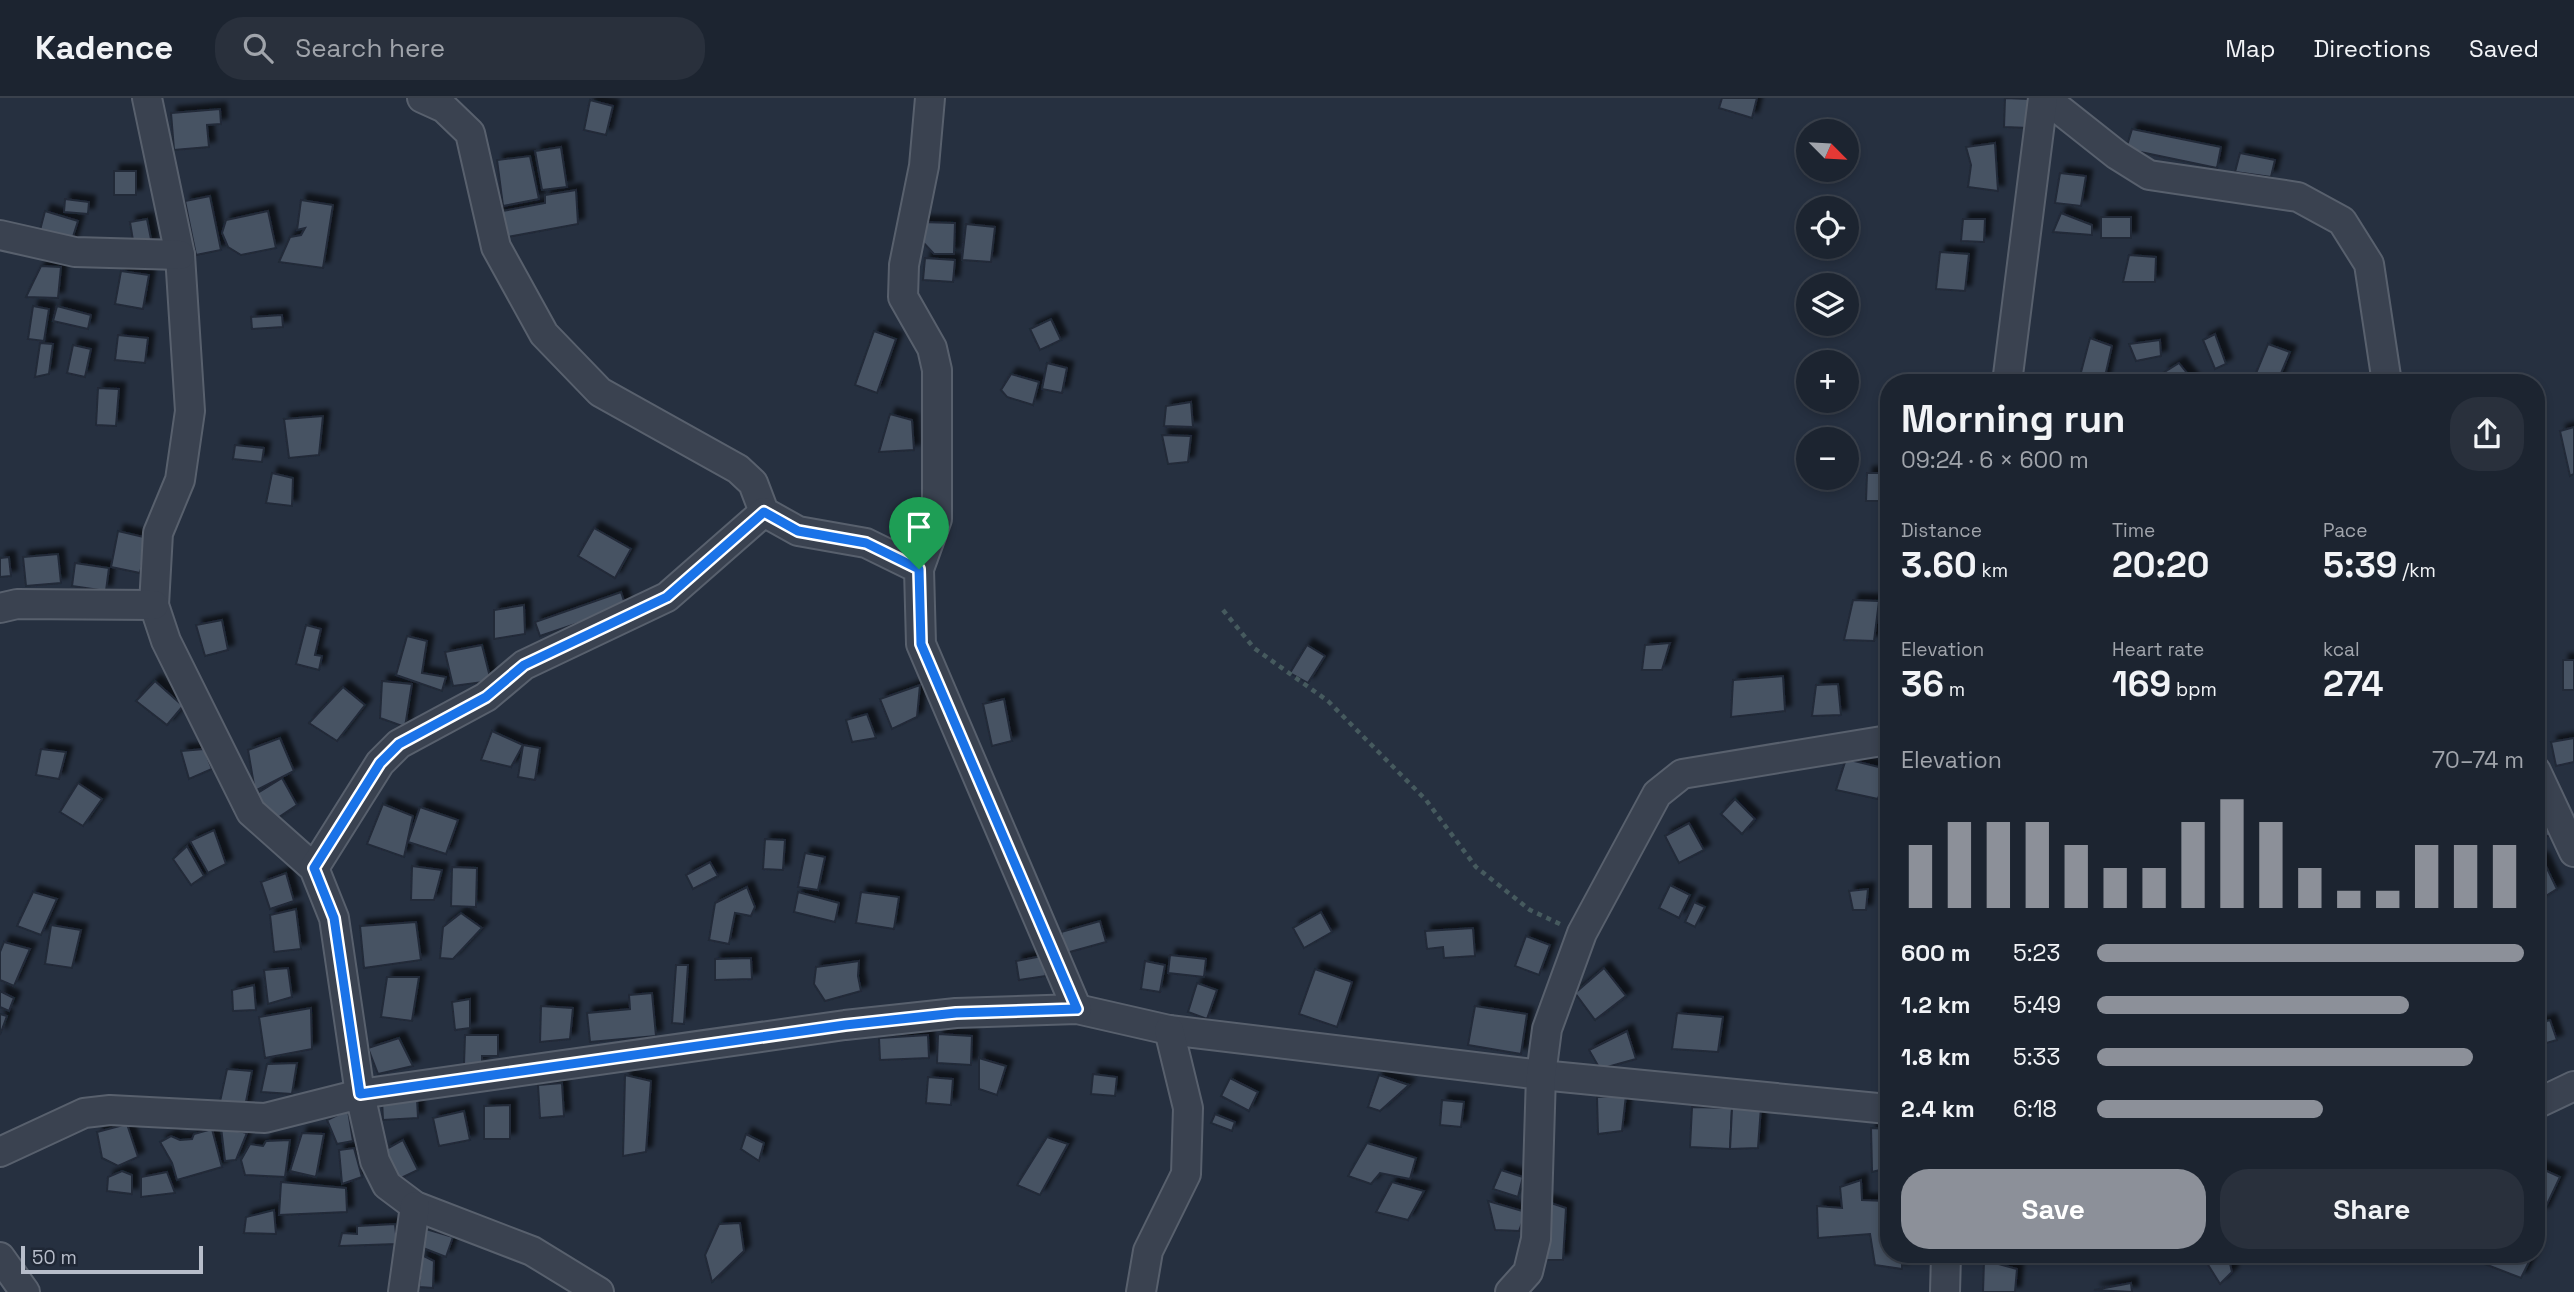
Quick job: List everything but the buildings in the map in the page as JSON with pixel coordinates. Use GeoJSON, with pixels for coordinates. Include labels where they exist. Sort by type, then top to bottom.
{"type":"FeatureCollection","features":[{"type":"Feature","properties":{"kind":"street"},"geometry":{"type":"LineString","coordinates":[[147,98],[180,255],[190,411],[180,480],[159,533],[154,605],[166,641],[251,813],[314,868],[334,918],[360,1094],[375,1161],[387,1185],[415,1206],[532,1251],[600,1292]]}},
{"type":"Feature","properties":{"kind":"street"},"geometry":{"type":"LineString","coordinates":[[422,98],[444,108],[470,133],[496,247],[544,334],[600,392],[738,469],[753,483],[764,512],[798,531],[866,543],[919,569]]}},
{"type":"Feature","properties":{"kind":"street"},"geometry":{"type":"LineString","coordinates":[[930,98],[924,166],[904,265],[903,297],[932,348],[937,370],[937,519],[919,569],[921,644],[1077,1009]]}},
{"type":"Feature","properties":{"kind":"street"},"geometry":{"type":"LineString","coordinates":[[2008,374],[2044,98]]}},
{"type":"Feature","properties":{"kind":"street"},"geometry":{"type":"LineString","coordinates":[[2044,98],[2117,155],[2149,175],[2298,197],[2342,221],[2369,264],[2386,374]]}},
{"type":"Feature","properties":{"kind":"street"},"geometry":{"type":"LineString","coordinates":[[0,235],[75,252],[180,255]]}},
{"type":"Feature","properties":{"kind":"street"},"geometry":{"type":"LineString","coordinates":[[314,868],[380,763],[399,744],[486,697],[524,665],[667,597],[764,512]]}},
{"type":"Feature","properties":{"kind":"street"},"geometry":{"type":"LineString","coordinates":[[0,608],[17,604],[154,605]]}},
{"type":"Feature","properties":{"kind":"street"},"geometry":{"type":"LineString","coordinates":[[1510,1292],[1528,1272],[1536,1239],[1541,1075],[1547,1029],[1582,933],[1657,793],[1682,774],[1880,741]]}},
{"type":"Feature","properties":{"kind":"street"},"geometry":{"type":"LineString","coordinates":[[2545,790],[2574,852]]}},
{"type":"Feature","properties":{"kind":"street"},"geometry":{"type":"LineString","coordinates":[[0,1152],[84,1113],[110,1110],[265,1118],[360,1094],[845,1025],[956,1013],[1077,1009],[1169,1030],[1541,1075],[1880,1108]]}},
{"type":"Feature","properties":{"kind":"street"},"geometry":{"type":"LineString","coordinates":[[1141,1292],[1148,1251],[1186,1174],[1188,1108],[1169,1030]]}},
{"type":"Feature","properties":{"kind":"street"},"geometry":{"type":"LineString","coordinates":[[2545,1100],[2574,1086]]}},
{"type":"Feature","properties":{"kind":"street"},"geometry":{"type":"LineString","coordinates":[[403,1292],[415,1206]]}},
{"type":"Feature","properties":{"kind":"street"},"geometry":{"type":"LineString","coordinates":[[0,1257],[25,1292]]}},
{"type":"Feature","properties":{"kind":"street"},"geometry":{"type":"LineString","coordinates":[[1944,1292],[1946,1263]]}},
{"type":"Feature","properties":{"kind":"path"},"geometry":{"type":"LineString","coordinates":[[1223,610],[1254,648],[1328,701],[1426,800],[1476,867],[1530,910],[1582,933]]}},
{"type":"Feature","properties":{"kind":"route"},"geometry":{"type":"LineString","coordinates":[[764,512],[798,531],[866,543],[919,569],[921,644],[1077,1009],[956,1013],[845,1025],[360,1094],[334,918],[314,868],[380,763],[399,744],[486,697],[524,665],[667,597],[764,512]]}}]}
